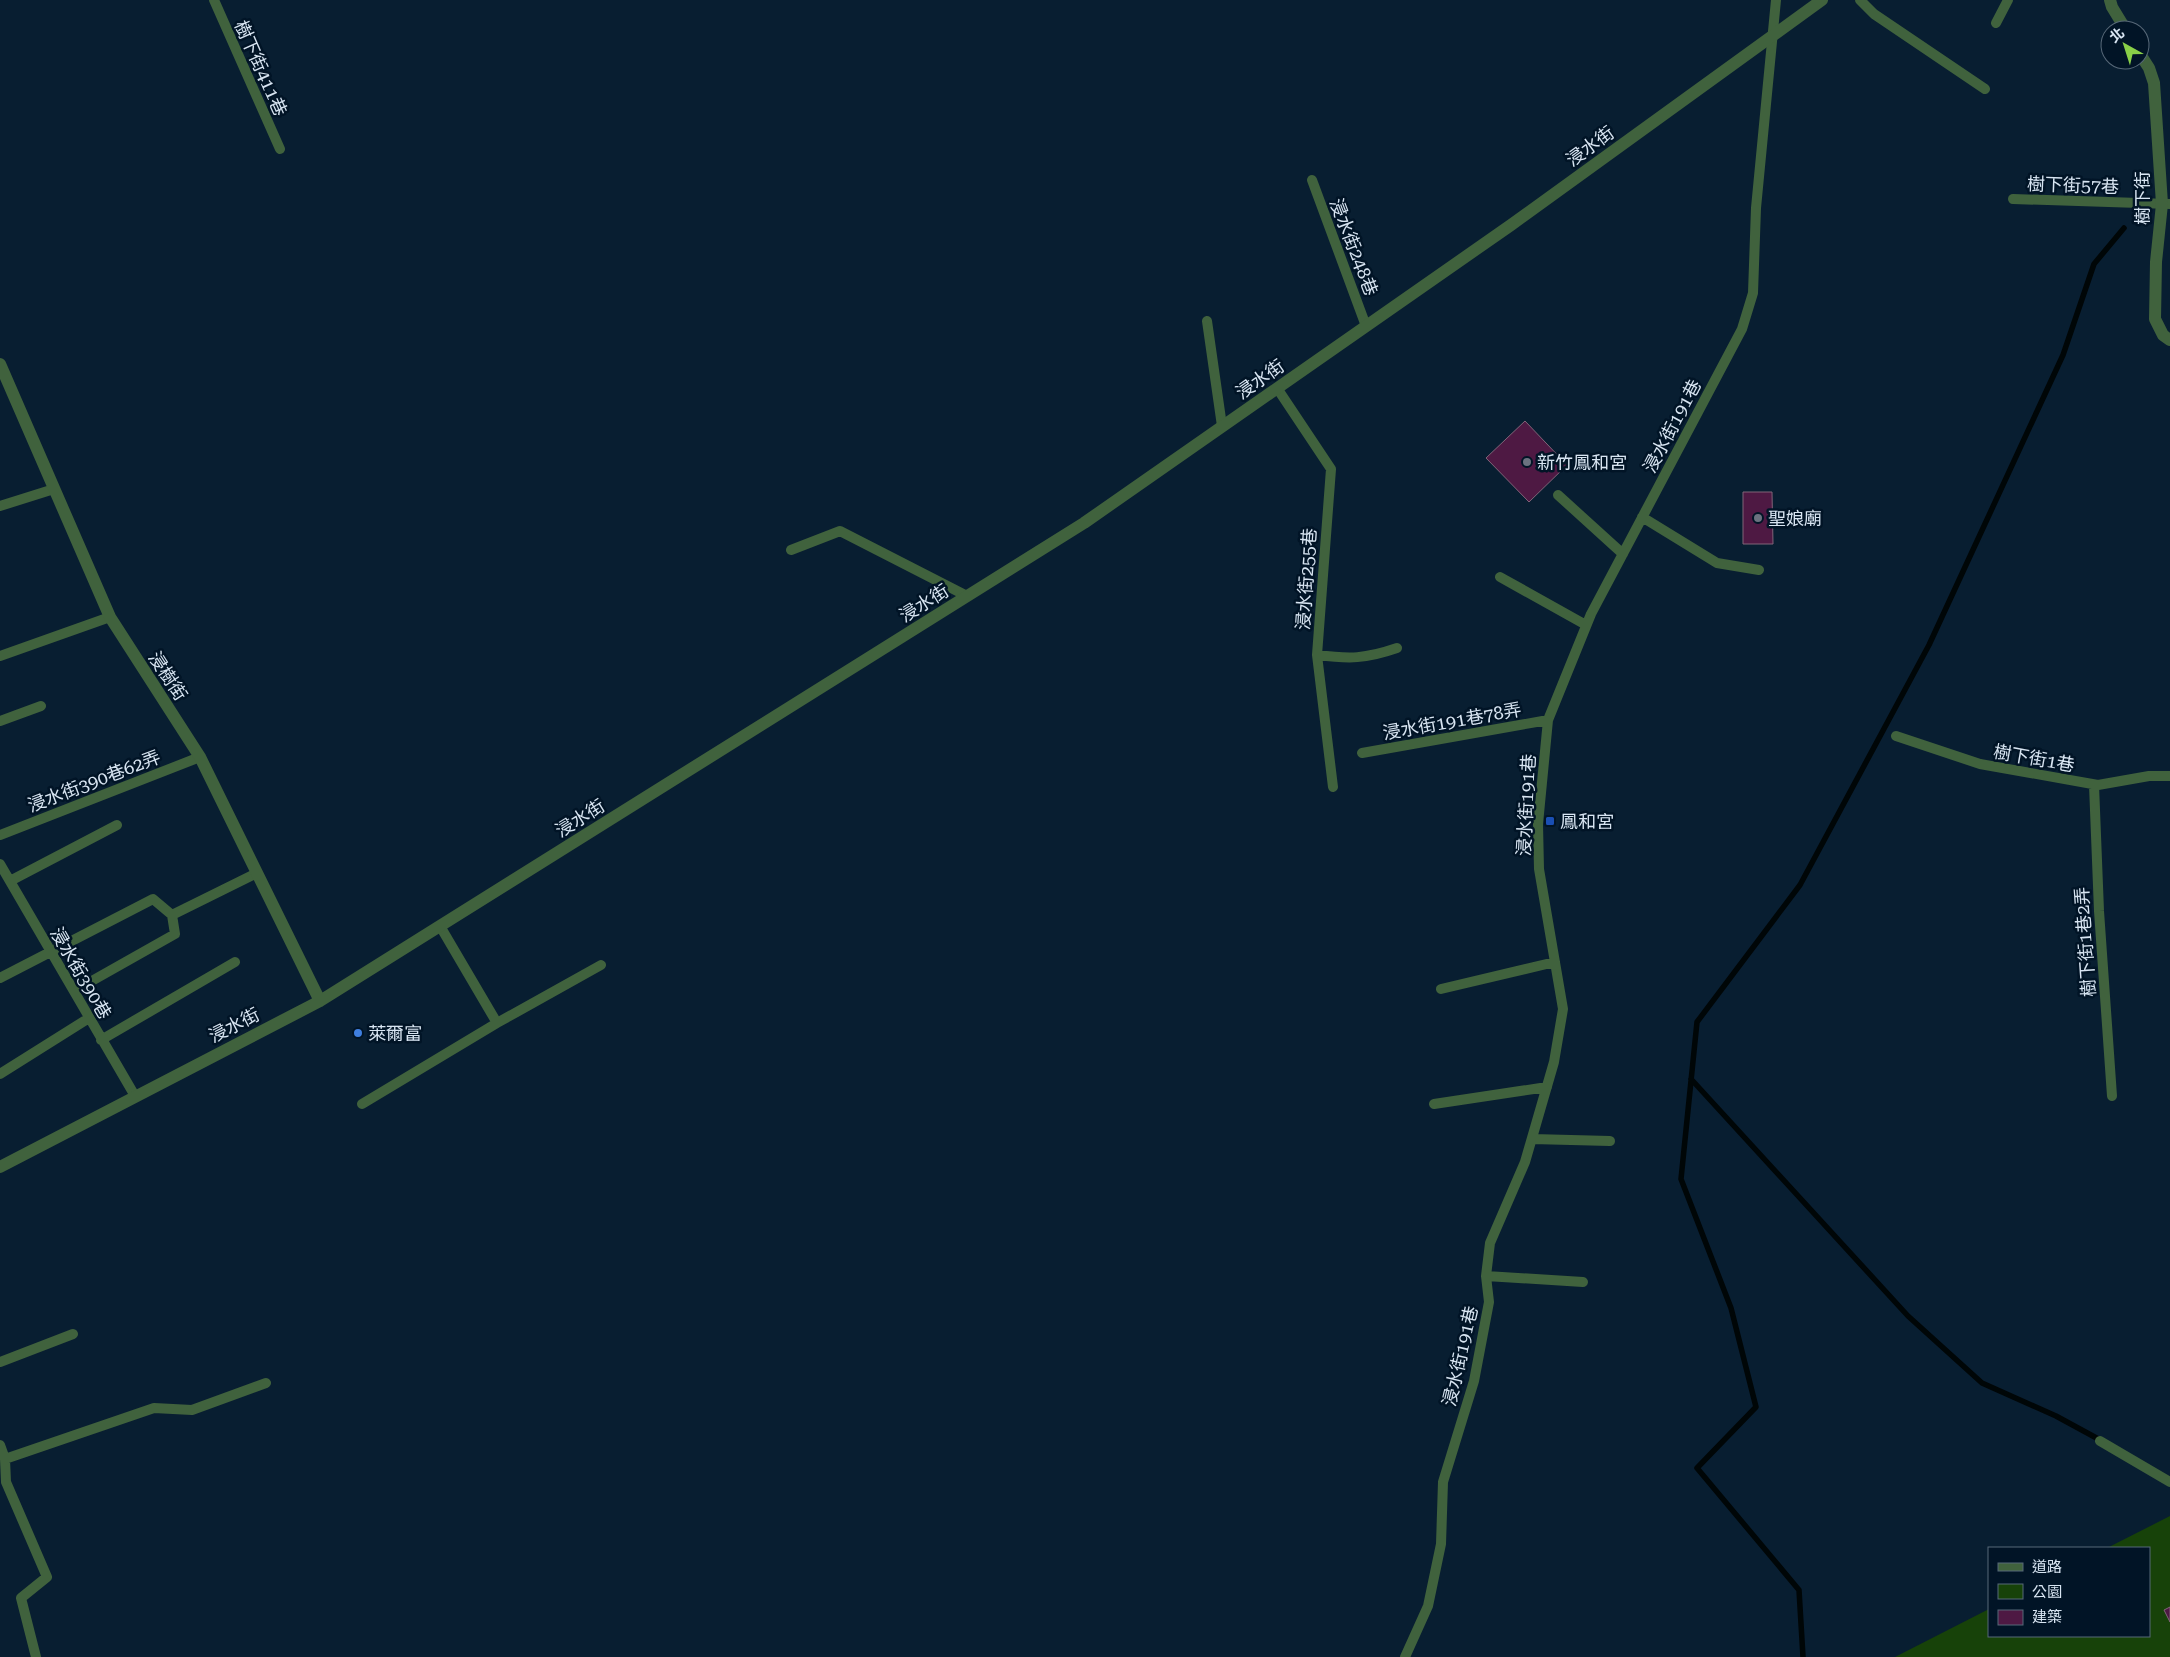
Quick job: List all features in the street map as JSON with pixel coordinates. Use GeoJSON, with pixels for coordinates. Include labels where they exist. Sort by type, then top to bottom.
{"type":"FeatureCollection","features":[{"type":"Feature","properties":{"kind":"street","name":"浸水街"},"geometry":{"type":"LineString","coordinates":[[0,1166],[320,1000],[1084,523],[1510,225],[1822,0]]}},
{"type":"Feature","properties":{"kind":"street"},"geometry":{"type":"LineString","coordinates":[[2110,0],[2120,20]]}},
{"type":"Feature","properties":{"kind":"street","name":"樹下街"},"geometry":{"type":"LineString","coordinates":[[2150,70],[2154,83],[2166,204],[2156,262],[2155,318],[2163,335],[2170,340]]}},
{"type":"Feature","properties":{"kind":"street","name":"浸樹街"},"geometry":{"type":"LineString","coordinates":[[0,364],[110,617],[200,757],[320,1000]]}},
{"type":"Feature","properties":{"kind":"lane","name":"樹下街411巷"},"geometry":{"type":"LineString","coordinates":[[214,0],[280,149]]}},
{"type":"Feature","properties":{"kind":"lane","name":"浸水街191巷"},"geometry":{"type":"LineString","coordinates":[[1405,1657],[1428,1606],[1441,1544],[1443,1482],[1474,1381],[1489,1302],[1486,1276],[1490,1244],[1525,1162],[1554,1062],[1563,1009],[1539,868],[1538,824],[1548,720],[1586,625],[1742,329],[1753,293],[1756,208],[1771,36],[1776,0]]}},
{"type":"Feature","properties":{"kind":"lane"},"geometry":{"type":"LineString","coordinates":[[1860,0],[1874,14],[1985,89]]}},
{"type":"Feature","properties":{"kind":"lane"},"geometry":{"type":"LineString","coordinates":[[1996,24],[2008,0]]}},
{"type":"Feature","properties":{"kind":"lane","name":"浸水街248巷"},"geometry":{"type":"LineString","coordinates":[[1312,180],[1366,326]]}},
{"type":"Feature","properties":{"kind":"lane","name":"樹下街57巷"},"geometry":{"type":"LineString","coordinates":[[2013,199],[2166,204]]}},
{"type":"Feature","properties":{"kind":"lane"},"geometry":{"type":"LineString","coordinates":[[1206,322],[1222,426]]}},
{"type":"Feature","properties":{"kind":"lane","name":"浸水街255巷"},"geometry":{"type":"LineString","coordinates":[[1278,388],[1331,469],[1317,655],[1333,787]]}},
{"type":"Feature","properties":{"kind":"lane"},"geometry":{"type":"LineString","coordinates":[[0,506],[54,489]]}},
{"type":"Feature","properties":{"kind":"lane"},"geometry":{"type":"LineString","coordinates":[[1558,495],[1623,554]]}},
{"type":"Feature","properties":{"kind":"lane"},"geometry":{"type":"LineString","coordinates":[[1642,518],[1717,563],[1759,570]]}},
{"type":"Feature","properties":{"kind":"lane"},"geometry":{"type":"LineString","coordinates":[[791,550],[840,531],[968,596]]}},
{"type":"Feature","properties":{"kind":"lane"},"geometry":{"type":"LineString","coordinates":[[1500,576],[1586,625]]}},
{"type":"Feature","properties":{"kind":"lane"},"geometry":{"type":"LineString","coordinates":[[0,656],[110,617]]}},
{"type":"Feature","properties":{"kind":"lane"},"geometry":{"type":"LineString","coordinates":[[1317,655],[1353,659],[1373,657],[1397,648]]}},
{"type":"Feature","properties":{"kind":"lane"},"geometry":{"type":"LineString","coordinates":[[0,721],[41,706]]}},
{"type":"Feature","properties":{"kind":"lane","name":"浸水街191巷78弄"},"geometry":{"type":"LineString","coordinates":[[1362,753],[1548,720]]}},
{"type":"Feature","properties":{"kind":"lane","name":"樹下街1巷"},"geometry":{"type":"LineString","coordinates":[[1896,736],[1980,764],[2094,785],[2149,776],[2170,776]]}},
{"type":"Feature","properties":{"kind":"lane","name":"浸水街390巷62弄"},"geometry":{"type":"LineString","coordinates":[[0,834],[200,757]]}},
{"type":"Feature","properties":{"kind":"lane","name":"樹下街1巷2弄"},"geometry":{"type":"LineString","coordinates":[[2094,785],[2099,911],[2112,1096]]}},
{"type":"Feature","properties":{"kind":"lane"},"geometry":{"type":"LineString","coordinates":[[10,881],[117,825]]}},
{"type":"Feature","properties":{"kind":"lane","name":"浸水街390巷"},"geometry":{"type":"LineString","coordinates":[[0,864],[135,1096]]}},
{"type":"Feature","properties":{"kind":"lane"},"geometry":{"type":"LineString","coordinates":[[172,914],[257,873]]}},
{"type":"Feature","properties":{"kind":"lane"},"geometry":{"type":"LineString","coordinates":[[0,978],[153,899],[172,914],[175,934],[74,991]]}},
{"type":"Feature","properties":{"kind":"lane"},"geometry":{"type":"LineString","coordinates":[[440,926],[497,1022]]}},
{"type":"Feature","properties":{"kind":"lane"},"geometry":{"type":"LineString","coordinates":[[101,1040],[236,962]]}},
{"type":"Feature","properties":{"kind":"lane"},"geometry":{"type":"LineString","coordinates":[[1441,989],[1555,962]]}},
{"type":"Feature","properties":{"kind":"lane"},"geometry":{"type":"LineString","coordinates":[[362,1104],[497,1022],[601,965]]}},
{"type":"Feature","properties":{"kind":"lane"},"geometry":{"type":"LineString","coordinates":[[0,1074],[89,1018]]}},
{"type":"Feature","properties":{"kind":"lane"},"geometry":{"type":"LineString","coordinates":[[1434,1104],[1547,1087]]}},
{"type":"Feature","properties":{"kind":"lane"},"geometry":{"type":"LineString","coordinates":[[1532,1139],[1610,1141]]}},
{"type":"Feature","properties":{"kind":"lane"},"geometry":{"type":"LineString","coordinates":[[1486,1276],[1583,1282]]}},
{"type":"Feature","properties":{"kind":"lane"},"geometry":{"type":"LineString","coordinates":[[0,1362],[73,1334]]}},
{"type":"Feature","properties":{"kind":"lane"},"geometry":{"type":"LineString","coordinates":[[5,1459],[154,1408],[192,1410],[266,1383]]}},
{"type":"Feature","properties":{"kind":"lane"},"geometry":{"type":"LineString","coordinates":[[2100,1441],[2170,1482]]}},
{"type":"Feature","properties":{"kind":"lane"},"geometry":{"type":"LineString","coordinates":[[0,1445],[5,1459],[3,1483],[47,1577],[21,1598],[36,1657]]}},
{"type":"Feature","properties":{"kind":"green space"},"geometry":{"type":"Polygon","coordinates":[[[2170,1516],[2170,1657],[1895,1657],[1988,1610],[1988,1637],[2150,1637],[2150,1547],[2109,1547],[2170,1516]]]}},
{"type":"Feature","properties":{"kind":"building","name":"新竹鳳和宮"},"geometry":{"type":"Polygon","coordinates":[[[1525,421],[1567,465],[1529,502],[1486,458],[1525,421]]]}},
{"type":"Feature","properties":{"kind":"building","name":"聖娘廟"},"geometry":{"type":"Polygon","coordinates":[[[1743,492],[1772,492],[1773,544],[1743,544],[1743,492]]]}},
{"type":"Feature","properties":{"kind":"building"},"geometry":{"type":"Polygon","coordinates":[[[2170,1607],[2170,1622],[2164,1610],[2170,1607]]]}},
{"type":"Feature","properties":{"kind":"waterway"},"geometry":{"type":"LineString","coordinates":[[1803,1657],[1799,1590],[1697,1468],[1756,1407],[1731,1308],[1681,1179],[1697,1022],[1800,885],[1929,645],[2063,355],[2094,264],[2124,228]]}},
{"type":"Feature","properties":{"kind":"waterway"},"geometry":{"type":"LineString","coordinates":[[1691,1079],[1908,1316],[1982,1383],[2056,1416],[2102,1441]]}},
{"type":"Feature","properties":{"kind":"place","name":"新竹鳳和宮"},"geometry":{"type":"Point","coordinates":[1527,462]}},
{"type":"Feature","properties":{"kind":"place","name":"聖娘廟"},"geometry":{"type":"Point","coordinates":[1758,518]}},
{"type":"Feature","properties":{"kind":"place","name":"鳳和宮"},"geometry":{"type":"Point","coordinates":[1550,821]}},
{"type":"Feature","properties":{"kind":"place","name":"萊爾富"},"geometry":{"type":"Point","coordinates":[358,1033]}}]}
